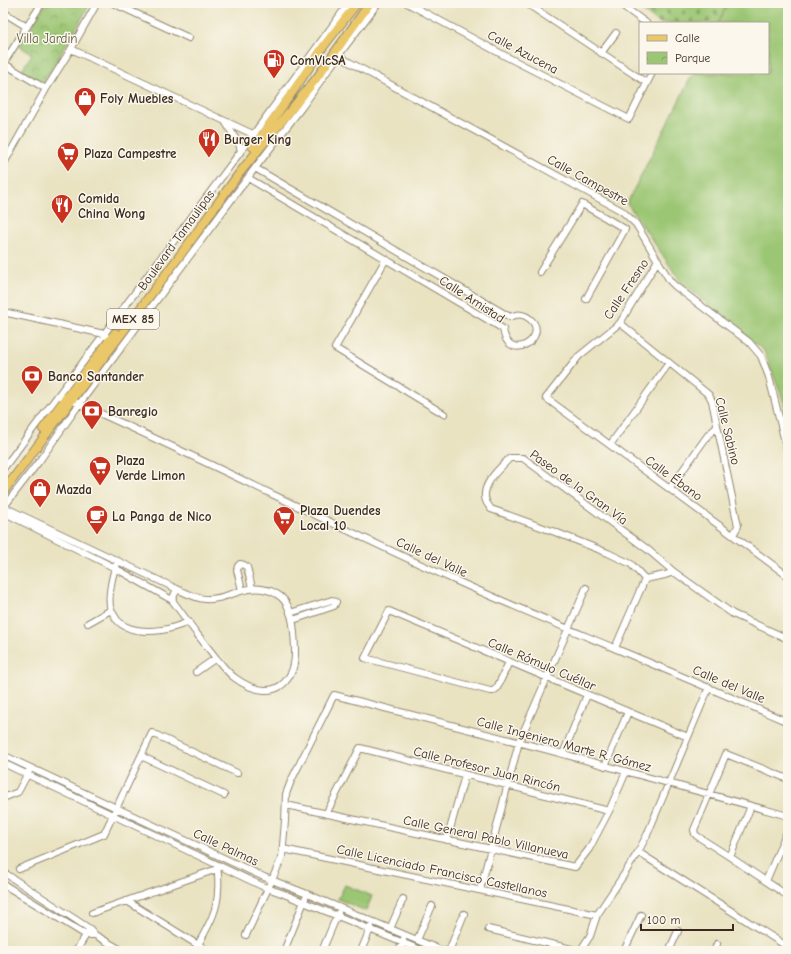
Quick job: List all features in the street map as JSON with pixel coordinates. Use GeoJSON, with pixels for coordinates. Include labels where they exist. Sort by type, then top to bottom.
{"type":"FeatureCollection","features":[{"type":"Feature","properties":{"kind":"main road","name":"Boulevard Tamaulipas"},"geometry":{"type":"LineString","coordinates":[[3,492],[182,243],[226,176],[260,137],[303,78],[323,47],[357,3]]}},
{"type":"Feature","properties":{"kind":"main road","name":"Boulevard Tamaulipas"},"geometry":{"type":"LineString","coordinates":[[113,340],[187,246],[238,175],[260,137],[299,105],[316,79],[373,5]]}},
{"type":"Feature","properties":{"kind":"main road"},"geometry":{"type":"LineString","coordinates":[[299,105],[295,98],[295,93],[303,78]]}},
{"type":"Feature","properties":{"kind":"main road","name":"Boulevard Tamaulipas"},"geometry":{"type":"LineString","coordinates":[[3,483],[69,399]]}},
{"type":"Feature","properties":{"kind":"street"},"geometry":{"type":"LineString","coordinates":[[42,3],[3,63],[46,89]]}},
{"type":"Feature","properties":{"kind":"street"},"geometry":{"type":"LineString","coordinates":[[3,165],[97,3]]}},
{"type":"Feature","properties":{"kind":"street"},"geometry":{"type":"LineString","coordinates":[[113,3],[189,38]]}},
{"type":"Feature","properties":{"kind":"street"},"geometry":{"type":"LineString","coordinates":[[226,176],[241,151],[260,137],[349,3]]}},
{"type":"Feature","properties":{"kind":"street","name":"Calle Azucena"},"geometry":{"type":"LineString","coordinates":[[407,3],[509,58],[629,119],[647,83]]}},
{"type":"Feature","properties":{"kind":"street"},"geometry":{"type":"LineString","coordinates":[[526,3],[647,83],[652,74]]}},
{"type":"Feature","properties":{"kind":"street"},"geometry":{"type":"LineString","coordinates":[[619,3],[645,22]]}},
{"type":"Feature","properties":{"kind":"street"},"geometry":{"type":"LineString","coordinates":[[3,469],[69,399],[113,340],[248,178],[299,105],[338,56],[373,5]]}},
{"type":"Feature","properties":{"kind":"street"},"geometry":{"type":"LineString","coordinates":[[3,12],[27,27]]}},
{"type":"Feature","properties":{"kind":"street"},"geometry":{"type":"LineString","coordinates":[[601,53],[616,33]]}},
{"type":"Feature","properties":{"kind":"street"},"geometry":{"type":"LineString","coordinates":[[71,49],[260,137]]}},
{"type":"Feature","properties":{"kind":"street","name":"Calle Campestre"},"geometry":{"type":"LineString","coordinates":[[338,56],[622,211],[629,217],[636,224],[670,281],[749,342],[760,356],[769,377],[788,454]]}},
{"type":"Feature","properties":{"kind":"street"},"geometry":{"type":"LineString","coordinates":[[225,121],[239,144],[241,151]]}},
{"type":"Feature","properties":{"kind":"street","name":"Calle Amistad"},"geometry":{"type":"LineString","coordinates":[[248,178],[503,329],[504,336],[509,343],[520,347],[526,345],[532,340],[535,333],[535,327],[532,321],[526,316],[517,314],[510,317],[255,168]]}},
{"type":"Feature","properties":{"kind":"street"},"geometry":{"type":"LineString","coordinates":[[264,187],[270,178]]}},
{"type":"Feature","properties":{"kind":"street"},"geometry":{"type":"LineString","coordinates":[[591,208],[596,197]]}},
{"type":"Feature","properties":{"kind":"street"},"geometry":{"type":"LineString","coordinates":[[540,272],[582,204],[591,208],[625,229],[586,299]]}},
{"type":"Feature","properties":{"kind":"street"},"geometry":{"type":"LineString","coordinates":[[342,234],[349,223]]}},
{"type":"Feature","properties":{"kind":"street"},"geometry":{"type":"LineString","coordinates":[[386,259],[335,348],[444,414]]}},
{"type":"Feature","properties":{"kind":"street","name":"Calle Fresno"},"geometry":{"type":"LineString","coordinates":[[546,398],[579,356],[620,323],[658,260]]}},
{"type":"Feature","properties":{"kind":"street"},"geometry":{"type":"LineString","coordinates":[[422,280],[428,269]]}},
{"type":"Feature","properties":{"kind":"street"},"geometry":{"type":"LineString","coordinates":[[3,312],[113,340]]}},
{"type":"Feature","properties":{"kind":"street"},"geometry":{"type":"LineString","coordinates":[[503,329],[505,321],[510,317]]}},
{"type":"Feature","properties":{"kind":"street","name":"Calle Sabino"},"geometry":{"type":"LineString","coordinates":[[620,323],[709,395],[712,402],[738,526],[733,535]]}},
{"type":"Feature","properties":{"kind":"street"},"geometry":{"type":"LineString","coordinates":[[610,445],[669,363]]}},
{"type":"Feature","properties":{"kind":"street","name":"Calle Ébano"},"geometry":{"type":"LineString","coordinates":[[546,398],[788,576]]}},
{"type":"Feature","properties":{"kind":"street"},"geometry":{"type":"LineString","coordinates":[[3,509],[40,460],[69,399]]}},
{"type":"Feature","properties":{"kind":"street","name":"Calle del Valle"},"geometry":{"type":"LineString","coordinates":[[69,399],[441,574],[568,629],[709,687],[788,722]]}},
{"type":"Feature","properties":{"kind":"street"},"geometry":{"type":"LineString","coordinates":[[670,488],[708,435],[717,427]]}},
{"type":"Feature","properties":{"kind":"street","name":"Paseo de la Gran Vía"},"geometry":{"type":"LineString","coordinates":[[645,579],[631,564],[614,556],[555,532],[491,509],[486,500],[486,486],[510,458],[522,458],[647,549],[674,572],[733,614],[788,639]]}},
{"type":"Feature","properties":{"kind":"street"},"geometry":{"type":"LineString","coordinates":[[3,509],[196,597],[206,599],[217,598],[252,588],[260,588],[271,591],[281,597],[287,606],[292,620],[295,648],[294,661],[290,674],[284,683],[274,690],[261,691],[234,678],[216,658],[172,600],[3,509]]}},
{"type":"Feature","properties":{"kind":"street"},"geometry":{"type":"LineString","coordinates":[[119,561],[115,568],[110,596],[111,610],[118,622],[127,627],[150,631],[163,630],[189,622]]}},
{"type":"Feature","properties":{"kind":"street"},"geometry":{"type":"LineString","coordinates":[[242,590],[237,570],[240,564],[247,567],[252,588]]}},
{"type":"Feature","properties":{"kind":"street"},"geometry":{"type":"LineString","coordinates":[[615,648],[645,579],[674,572]]}},
{"type":"Feature","properties":{"kind":"street"},"geometry":{"type":"LineString","coordinates":[[480,890],[519,742],[586,588]]}},
{"type":"Feature","properties":{"kind":"street"},"geometry":{"type":"LineString","coordinates":[[172,600],[176,589]]}},
{"type":"Feature","properties":{"kind":"street"},"geometry":{"type":"LineString","coordinates":[[290,613],[332,600],[336,602],[334,606],[292,620]]}},
{"type":"Feature","properties":{"kind":"street"},"geometry":{"type":"LineString","coordinates":[[310,607],[313,613]]}},
{"type":"Feature","properties":{"kind":"street"},"geometry":{"type":"LineString","coordinates":[[88,623],[111,610]]}},
{"type":"Feature","properties":{"kind":"street","name":"Calle Rómulo Cuéllar"},"geometry":{"type":"LineString","coordinates":[[509,662],[497,688],[494,691],[490,691],[365,658],[389,611],[688,737]]}},
{"type":"Feature","properties":{"kind":"street"},"geometry":{"type":"LineString","coordinates":[[196,672],[216,658]]}},
{"type":"Feature","properties":{"kind":"street"},"geometry":{"type":"LineString","coordinates":[[488,929],[580,951],[590,936],[597,915],[638,852],[709,687]]}},
{"type":"Feature","properties":{"kind":"street","name":"Calle Ingeniero Marte R. Gómez"},"geometry":{"type":"LineString","coordinates":[[286,805],[286,794],[290,781],[334,695],[519,742],[788,816]]}},
{"type":"Feature","properties":{"kind":"street"},"geometry":{"type":"LineString","coordinates":[[563,754],[587,695]]}},
{"type":"Feature","properties":{"kind":"street"},"geometry":{"type":"LineString","coordinates":[[605,766],[628,712]]}},
{"type":"Feature","properties":{"kind":"street"},"geometry":{"type":"LineString","coordinates":[[19,869],[104,834],[152,733],[237,773]]}},
{"type":"Feature","properties":{"kind":"street","name":"Calle Profesor Juan Rincón"},"geometry":{"type":"LineString","coordinates":[[326,814],[360,748],[609,811]]}},
{"type":"Feature","properties":{"kind":"street"},"geometry":{"type":"LineString","coordinates":[[788,779],[726,754],[694,830],[697,836],[788,896]]}},
{"type":"Feature","properties":{"kind":"street","name":"Calle Palmas"},"geometry":{"type":"LineString","coordinates":[[3,755],[218,856],[439,950]]}},
{"type":"Feature","properties":{"kind":"street"},"geometry":{"type":"LineString","coordinates":[[141,756],[224,795]]}},
{"type":"Feature","properties":{"kind":"street","name":"Calle Palmas"},"geometry":{"type":"LineString","coordinates":[[3,764],[217,867],[423,951]]}},
{"type":"Feature","properties":{"kind":"street"},"geometry":{"type":"LineString","coordinates":[[3,798],[18,792],[30,768]]}},
{"type":"Feature","properties":{"kind":"street","name":"Calle General Pablo Villanueva"},"geometry":{"type":"LineString","coordinates":[[286,805],[575,867],[589,849],[609,811],[626,772]]}},
{"type":"Feature","properties":{"kind":"street"},"geometry":{"type":"LineString","coordinates":[[448,840],[465,775]]}},
{"type":"Feature","properties":{"kind":"street"},"geometry":{"type":"LineString","coordinates":[[246,935],[282,857],[286,805]]}},
{"type":"Feature","properties":{"kind":"street"},"geometry":{"type":"LineString","coordinates":[[730,857],[751,806]]}},
{"type":"Feature","properties":{"kind":"street"},"geometry":{"type":"LineString","coordinates":[[766,881],[788,829]]}},
{"type":"Feature","properties":{"kind":"street","name":"Calle Licenciado Francisco Castellanos"},"geometry":{"type":"LineString","coordinates":[[282,848],[597,915]]}},
{"type":"Feature","properties":{"kind":"street"},"geometry":{"type":"LineString","coordinates":[[638,852],[788,946]]}},
{"type":"Feature","properties":{"kind":"street"},"geometry":{"type":"LineString","coordinates":[[198,945],[213,917],[217,903],[218,856]]}},
{"type":"Feature","properties":{"kind":"street"},"geometry":{"type":"LineString","coordinates":[[92,913],[217,867]]}},
{"type":"Feature","properties":{"kind":"street"},"geometry":{"type":"LineString","coordinates":[[4,875],[90,928],[95,935],[123,951]]}},
{"type":"Feature","properties":{"kind":"street"},"geometry":{"type":"LineString","coordinates":[[3,884],[86,935],[95,935]]}},
{"type":"Feature","properties":{"kind":"street"},"geometry":{"type":"LineString","coordinates":[[284,951],[307,894]]}},
{"type":"Feature","properties":{"kind":"street"},"geometry":{"type":"LineString","coordinates":[[390,929],[403,899]]}},
{"type":"Feature","properties":{"kind":"street"},"geometry":{"type":"LineString","coordinates":[[127,901],[209,951]]}},
{"type":"Feature","properties":{"kind":"street"},"geometry":{"type":"LineString","coordinates":[[417,940],[432,906]]}},
{"type":"Feature","properties":{"kind":"street"},"geometry":{"type":"LineString","coordinates":[[322,951],[341,908]]}},
{"type":"Feature","properties":{"kind":"street"},"geometry":{"type":"LineString","coordinates":[[449,951],[464,914]]}},
{"type":"Feature","properties":{"kind":"street"},"geometry":{"type":"LineString","coordinates":[[624,951],[641,915]]}},
{"type":"Feature","properties":{"kind":"street"},"geometry":{"type":"LineString","coordinates":[[361,951],[373,922]]}},
{"type":"Feature","properties":{"kind":"street"},"geometry":{"type":"LineString","coordinates":[[76,951],[90,928]]}},
{"type":"Feature","properties":{"kind":"street"},"geometry":{"type":"LineString","coordinates":[[669,951],[678,931]]}},
{"type":"Feature","properties":{"kind":"street"},"geometry":{"type":"LineString","coordinates":[[399,951],[405,935]]}},
{"type":"Feature","properties":{"kind":"street"},"geometry":{"type":"LineString","coordinates":[[714,951],[717,944]]}},
{"type":"Feature","properties":{"kind":"green space","name":"Villa Jardin"},"geometry":{"type":"Polygon","coordinates":[[[46,3],[91,3],[43,83],[22,70],[32,54],[19,46],[46,3]]]}},
{"type":"Feature","properties":{"kind":"green space"},"geometry":{"type":"Polygon","coordinates":[[[632,3],[728,3],[718,22],[658,22],[632,3]]]}},
{"type":"Feature","properties":{"kind":"green space"},"geometry":{"type":"Polygon","coordinates":[[[728,3],[788,3],[788,421],[782,397],[764,351],[681,282],[627,203],[692,74],[769,74],[769,22],[718,22],[728,3]]]}},
{"type":"Feature","properties":{"kind":"green space"},"geometry":{"type":"Polygon","coordinates":[[[345,885],[372,896],[366,911],[338,899],[345,885]]]}},
{"type":"Feature","properties":{"kind":"place","name":"ComVicSA"},"geometry":{"type":"Point","coordinates":[274,80]}},
{"type":"Feature","properties":{"kind":"place","name":"Foly Muebles"},"geometry":{"type":"Point","coordinates":[85,118]}},
{"type":"Feature","properties":{"kind":"place","name":"Burger King"},"geometry":{"type":"Point","coordinates":[209,158]}},
{"type":"Feature","properties":{"kind":"place","name":"Plaza Campestre"},"geometry":{"type":"Point","coordinates":[68,172]}},
{"type":"Feature","properties":{"kind":"place","name":"Comida China Wong"},"geometry":{"type":"Point","coordinates":[62,224]}},
{"type":"Feature","properties":{"kind":"place","name":"Banco Santander"},"geometry":{"type":"Point","coordinates":[32,396]}},
{"type":"Feature","properties":{"kind":"place","name":"Banregio"},"geometry":{"type":"Point","coordinates":[92,430]}},
{"type":"Feature","properties":{"kind":"place","name":"Plaza Verde Limon"},"geometry":{"type":"Point","coordinates":[100,486]}},
{"type":"Feature","properties":{"kind":"place","name":"Mazda"},"geometry":{"type":"Point","coordinates":[40,508]}},
{"type":"Feature","properties":{"kind":"place","name":"La Panga de Nico"},"geometry":{"type":"Point","coordinates":[97,536]}},
{"type":"Feature","properties":{"kind":"place","name":"Plaza Duendes Local 10"},"geometry":{"type":"Point","coordinates":[284,536]}}]}
